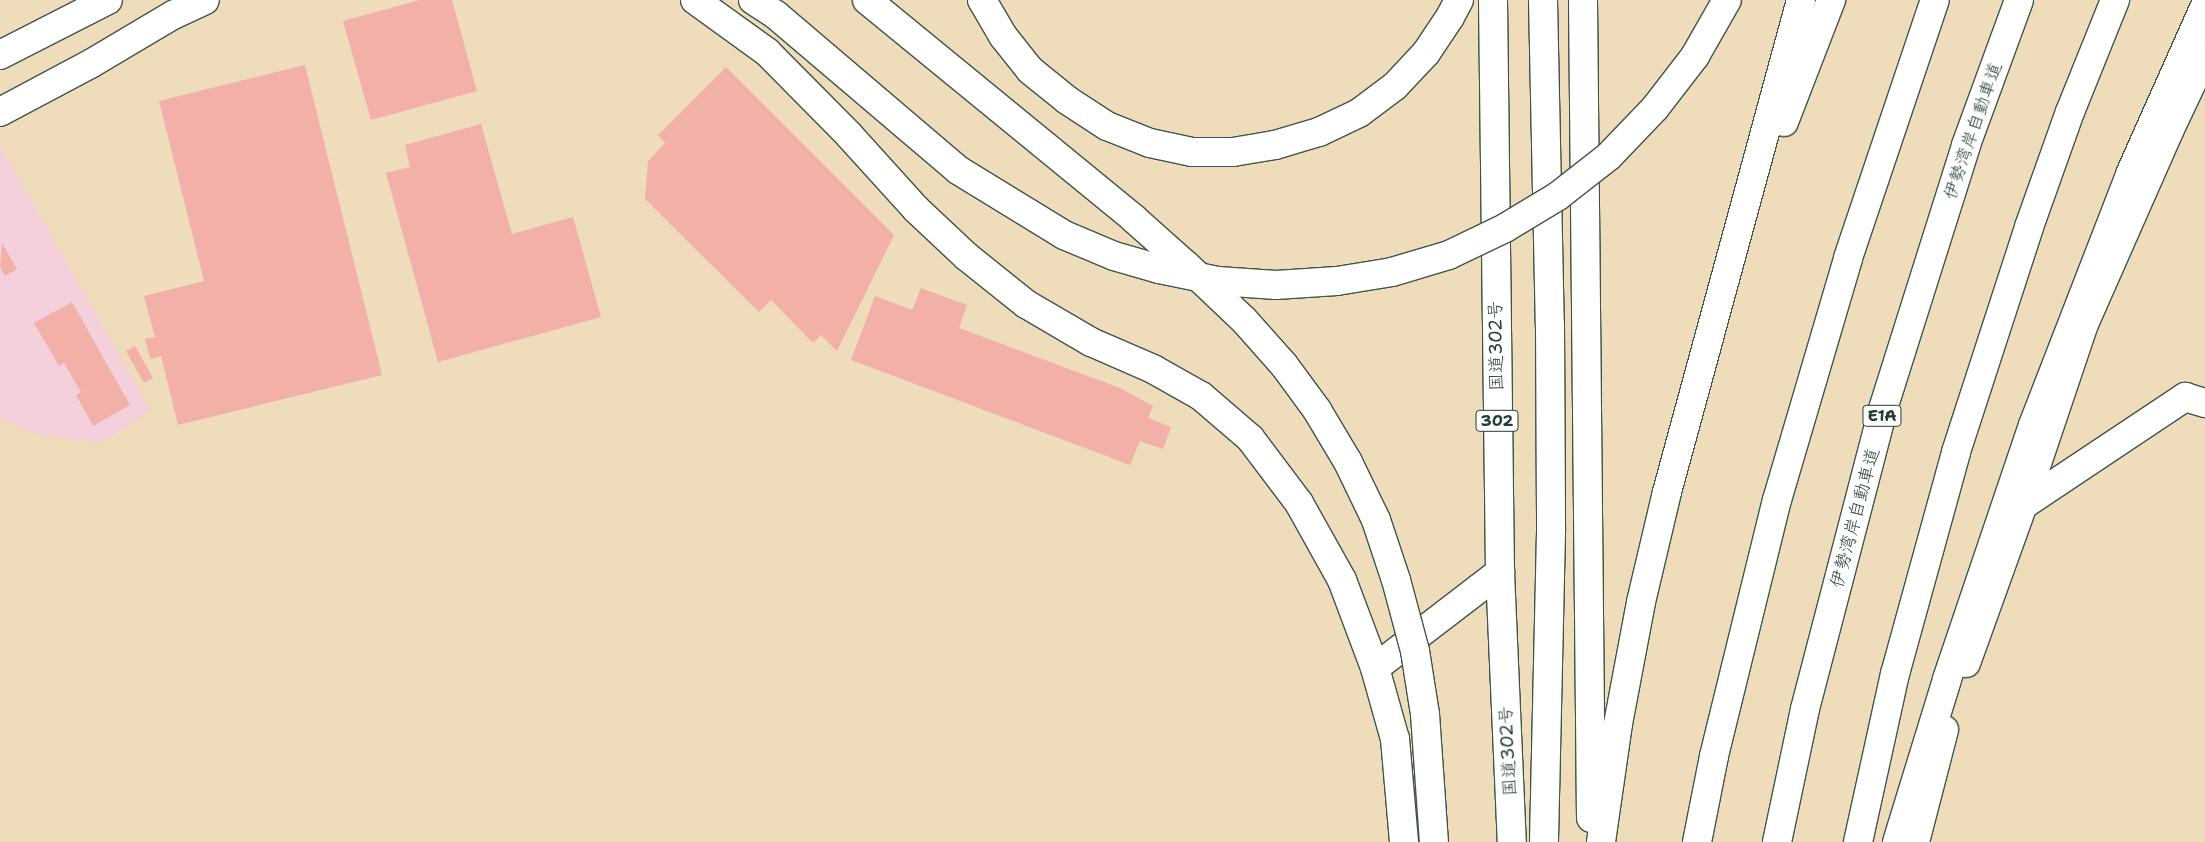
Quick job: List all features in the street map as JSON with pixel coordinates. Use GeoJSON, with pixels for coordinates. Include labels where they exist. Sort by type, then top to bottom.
{"type":"FeatureCollection","features":[{"type":"Feature","properties":{"kind":"main road"},"geometry":{"type":"LineString","coordinates":[[0,55],[108,0]]}},
{"type":"Feature","properties":{"kind":"main road"},"geometry":{"type":"LineString","coordinates":[[0,112],[92,63],[173,15],[205,0]]}},
{"type":"Feature","properties":{"kind":"main road"},"geometry":{"type":"LineString","coordinates":[[695,0],[767,52],[849,135],[916,209],[966,256],[1018,298],[1091,342],[1153,369],[1201,396],[1250,438],[1299,503],[1342,580],[1375,668],[1395,739],[1404,842]]}},
{"type":"Feature","properties":{"kind":"main road"},"geometry":{"type":"LineString","coordinates":[[753,0],[776,15],[958,170],[1064,235],[1114,256],[1159,269],[1218,280],[1276,284],[1337,281],[1392,272],[1439,258],[1505,228],[1558,196],[1609,156],[1655,108],[1695,56],[1727,0]]}},
{"type":"Feature","properties":{"kind":"main road"},"geometry":{"type":"LineString","coordinates":[[867,0],[1173,253],[1244,320],[1284,365],[1317,410],[1348,462],[1376,520],[1396,580],[1415,651],[1425,714],[1434,842]]}},
{"type":"Feature","properties":{"kind":"main road"},"geometry":{"type":"LineString","coordinates":[[982,0],[1003,36],[1030,70],[1067,100],[1107,126],[1150,143],[1192,152],[1233,152],[1275,145],[1319,132],[1359,113],[1395,86],[1426,53],[1459,0]]}},
{"type":"Feature","properties":{"kind":"main road","name":"国道302号"},"geometry":{"type":"LineString","coordinates":[[1492,0],[1500,572],[1512,842]]}},
{"type":"Feature","properties":{"kind":"main road"},"geometry":{"type":"LineString","coordinates":[[1543,0],[1550,325],[1551,532],[1544,842]]}},
{"type":"Feature","properties":{"kind":"main road"},"geometry":{"type":"LineString","coordinates":[[1582,0],[1591,842]]}},
{"type":"Feature","properties":{"kind":"main road"},"geometry":{"type":"LineString","coordinates":[[1601,842],[1618,724],[1641,602],[1667,492],[1801,0]]}},
{"type":"Feature","properties":{"kind":"main road"},"geometry":{"type":"LineString","coordinates":[[1705,350],[1797,86],[1831,0]]}},
{"type":"Feature","properties":{"kind":"main road"},"geometry":{"type":"LineString","coordinates":[[1697,842],[1714,756],[1778,500],[1848,258],[1935,0]]}},
{"type":"Feature","properties":{"kind":"main road","name":"伊勢湾岸自動車道"},"geometry":{"type":"LineString","coordinates":[[1777,842],[1805,709],[1884,409],[1966,145],[2019,0]]}},
{"type":"Feature","properties":{"kind":"main road"},"geometry":{"type":"LineString","coordinates":[[1858,842],[1895,674],[1956,452],[2029,228],[2070,112],[2115,0]]}},
{"type":"Feature","properties":{"kind":"main road"},"geometry":{"type":"LineString","coordinates":[[2029,228],[2134,0]]}},
{"type":"Feature","properties":{"kind":"main road"},"geometry":{"type":"LineString","coordinates":[[1897,842],[1950,670],[2033,425],[2131,172],[2205,6]]}},
{"type":"Feature","properties":{"kind":"main road"},"geometry":{"type":"LineString","coordinates":[[1915,842],[1950,706],[2024,505],[2084,324],[2169,131],[2205,55]]}},
{"type":"Feature","properties":{"kind":"main road"},"geometry":{"type":"LineString","coordinates":[[2024,505],[2184,397],[2205,402]]}},
{"type":"Feature","properties":{"kind":"main road"},"geometry":{"type":"LineString","coordinates":[[1375,668],[1500,572]]}},
{"type":"Feature","properties":{"kind":"shaded area"},"geometry":{"type":"Polygon","coordinates":[[[0,146],[151,411],[100,443],[33,433],[0,417],[0,146]]]}},
{"type":"Feature","properties":{"kind":"building"},"geometry":{"type":"Polygon","coordinates":[[[420,0],[452,0],[477,91],[371,120],[343,21],[420,0]]]}},
{"type":"Feature","properties":{"kind":"building"},"geometry":{"type":"Polygon","coordinates":[[[305,65],[382,375],[178,425],[161,356],[150,359],[145,339],[155,337],[144,296],[204,281],[159,101],[305,65]]]}},
{"type":"Feature","properties":{"kind":"building"},"geometry":{"type":"Polygon","coordinates":[[[726,67],[894,235],[837,351],[821,335],[813,343],[771,300],[759,312],[645,199],[648,161],[665,143],[658,135],[726,67]]]}},
{"type":"Feature","properties":{"kind":"building"},"geometry":{"type":"Polygon","coordinates":[[[481,124],[512,234],[573,217],[601,317],[438,362],[386,173],[410,167],[405,145],[481,124]]]}},
{"type":"Feature","properties":{"kind":"building"},"geometry":{"type":"Polygon","coordinates":[[[2,243],[17,269],[5,276],[0,267],[2,243]]]}},
{"type":"Feature","properties":{"kind":"building"},"geometry":{"type":"Polygon","coordinates":[[[921,288],[967,305],[959,328],[1120,388],[1153,406],[1148,418],[1171,427],[1163,449],[1140,441],[1130,465],[851,360],[875,296],[912,310],[921,288]]]}},
{"type":"Feature","properties":{"kind":"building"},"geometry":{"type":"Polygon","coordinates":[[[72,302],[130,405],[93,426],[76,395],[81,392],[64,363],[59,366],[34,323],[72,302]]]}},
{"type":"Feature","properties":{"kind":"building"},"geometry":{"type":"Polygon","coordinates":[[[135,346],[153,378],[144,383],[126,351],[135,346]]]}}]}
